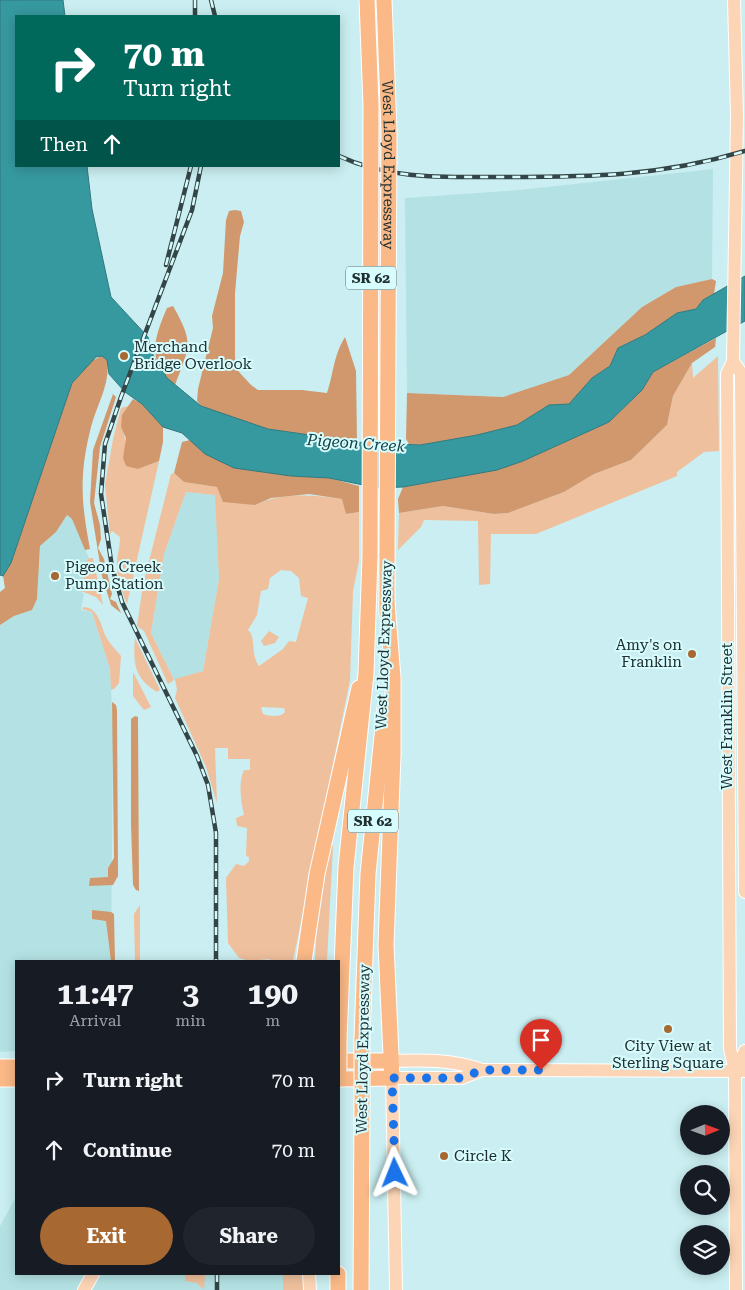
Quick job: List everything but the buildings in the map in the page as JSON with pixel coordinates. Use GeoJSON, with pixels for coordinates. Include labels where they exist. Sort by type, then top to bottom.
{"type":"FeatureCollection","features":[{"type":"Feature","properties":{"kind":"highway","name":"West Lloyd Expressway"},"geometry":{"type":"LineString","coordinates":[[340,990],[346,867],[366,673],[370,556],[371,105],[367,0]]}},
{"type":"Feature","properties":{"kind":"highway","name":"West Lloyd Expressway"},"geometry":{"type":"LineString","coordinates":[[361,1290],[362,1039],[368,874],[386,696],[389,131],[384,0]]}},
{"type":"Feature","properties":{"kind":"highway"},"geometry":{"type":"LineString","coordinates":[[340,1079],[392,1078],[386,945],[394,754],[393,678],[387,604]]}},
{"type":"Feature","properties":{"kind":"highway"},"geometry":{"type":"LineString","coordinates":[[304,960],[318,874],[353,706],[366,673]]}},
{"type":"Feature","properties":{"kind":"highway"},"geometry":{"type":"LineString","coordinates":[[340,1061],[390,1061]]}},
{"type":"Feature","properties":{"kind":"highway"},"geometry":{"type":"LineString","coordinates":[[0,1067],[15,1067]]}},
{"type":"Feature","properties":{"kind":"highway"},"geometry":{"type":"LineString","coordinates":[[0,1079],[15,1079]]}},
{"type":"Feature","properties":{"kind":"highway"},"geometry":{"type":"LineString","coordinates":[[338,1275],[338,1290]]}},
{"type":"Feature","properties":{"kind":"main road","name":"West Franklin Street"},"geometry":{"type":"LineString","coordinates":[[734,0],[737,116],[736,244],[733,361],[727,374],[726,574],[730,1049],[740,1071]]}},
{"type":"Feature","properties":{"kind":"main road","name":"West Franklin Street"},"geometry":{"type":"LineString","coordinates":[[733,361],[741,373],[745,892]]}},
{"type":"Feature","properties":{"kind":"main road","name":"West Franklin Street"},"geometry":{"type":"LineString","coordinates":[[736,1290],[740,1071],[745,1051]]}},
{"type":"Feature","properties":{"kind":"main road"},"geometry":{"type":"LineString","coordinates":[[390,1061],[433,1060],[462,1063],[482,1070],[740,1071]]}},
{"type":"Feature","properties":{"kind":"main road"},"geometry":{"type":"LineString","coordinates":[[396,1290],[392,1078],[462,1078],[482,1070]]}},
{"type":"Feature","properties":{"kind":"main road"},"geometry":{"type":"LineString","coordinates":[[84,1290],[92,1275]]}},
{"type":"Feature","properties":{"kind":"main road"},"geometry":{"type":"LineString","coordinates":[[309,1275],[310,1290]]}},
{"type":"Feature","properties":{"kind":"shaded area"},"geometry":{"type":"Polygon","coordinates":[[[713,169],[712,279],[676,287],[642,307],[569,375],[503,397],[407,393],[405,198],[519,190],[713,169]]]}},
{"type":"Feature","properties":{"kind":"shaded area"},"geometry":{"type":"Polygon","coordinates":[[[229,211],[241,211],[244,222],[240,236],[235,293],[235,358],[239,372],[258,390],[302,390],[327,393],[336,358],[345,337],[356,371],[357,442],[331,441],[310,435],[268,429],[219,414],[201,406],[197,401],[198,389],[213,328],[212,316],[223,273],[226,220],[229,211]]]}},
{"type":"Feature","properties":{"kind":"shaded area"},"geometry":{"type":"Polygon","coordinates":[[[712,279],[716,281],[714,294],[703,300],[696,309],[677,313],[645,335],[618,348],[610,366],[592,378],[569,404],[549,405],[517,425],[477,435],[420,445],[409,444],[406,439],[407,393],[503,397],[569,375],[642,307],[676,287],[712,279]]]}},
{"type":"Feature","properties":{"kind":"shaded area"},"geometry":{"type":"Polygon","coordinates":[[[173,306],[184,328],[188,345],[175,385],[160,367],[155,349],[162,319],[167,308],[173,306]]]}},
{"type":"Feature","properties":{"kind":"shaded area"},"geometry":{"type":"Polygon","coordinates":[[[716,338],[715,347],[692,363],[673,396],[667,425],[631,460],[594,474],[564,492],[508,513],[494,514],[443,506],[399,513],[398,499],[403,487],[465,476],[523,461],[609,422],[642,390],[653,372],[716,338]]]}},
{"type":"Feature","properties":{"kind":"shaded area"},"geometry":{"type":"Polygon","coordinates":[[[102,356],[107,360],[107,377],[91,427],[83,474],[83,502],[90,549],[85,550],[72,519],[67,515],[56,532],[40,546],[37,599],[32,610],[14,616],[0,625],[0,592],[5,588],[3,576],[11,563],[72,383],[91,361],[102,356]]]}},
{"type":"Feature","properties":{"kind":"shaded area"},"geometry":{"type":"Polygon","coordinates":[[[718,356],[719,451],[704,452],[677,472],[677,476],[536,534],[491,534],[490,584],[479,585],[478,521],[424,520],[421,527],[398,550],[399,513],[443,506],[494,514],[508,513],[564,492],[594,474],[631,460],[667,425],[673,396],[692,363],[693,378],[718,356]]]}},
{"type":"Feature","properties":{"kind":"shaded area"},"geometry":{"type":"Polygon","coordinates":[[[113,394],[116,397],[100,447],[94,503],[100,525],[101,539],[98,548],[104,559],[112,594],[110,599],[116,602],[121,613],[111,605],[102,576],[90,502],[93,450],[113,394]]]}},
{"type":"Feature","properties":{"kind":"shaded area"},"geometry":{"type":"Polygon","coordinates":[[[133,399],[142,404],[163,427],[163,442],[159,461],[138,469],[126,466],[123,458],[126,438],[121,427],[122,415],[133,399]]]}},
{"type":"Feature","properties":{"kind":"shaded area"},"geometry":{"type":"Polygon","coordinates":[[[128,406],[123,421],[126,443],[123,458],[138,469],[159,461],[127,604],[117,572],[120,537],[112,531],[110,534],[105,485],[113,439],[121,408],[128,406]]]}},
{"type":"Feature","properties":{"kind":"shaded area"},"geometry":{"type":"Polygon","coordinates":[[[190,440],[205,454],[291,476],[329,478],[359,486],[359,512],[346,514],[342,499],[309,494],[271,498],[255,505],[223,502],[217,487],[184,482],[174,473],[182,442],[190,440]]]}},
{"type":"Feature","properties":{"kind":"shaded area"},"geometry":{"type":"Polygon","coordinates":[[[174,473],[184,482],[217,487],[255,505],[287,496],[320,496],[343,499],[346,514],[359,512],[359,561],[353,591],[350,680],[293,960],[246,960],[239,958],[228,943],[226,878],[236,864],[244,866],[249,861],[249,857],[246,856],[247,828],[237,826],[236,818],[244,815],[241,781],[244,770],[250,770],[250,759],[228,759],[228,748],[215,748],[217,803],[206,767],[175,698],[177,690],[175,679],[203,671],[219,579],[215,495],[186,492],[164,554],[151,633],[174,680],[168,684],[144,631],[137,626],[143,585],[171,474],[174,473]],[[281,570],[270,578],[268,589],[261,591],[257,615],[248,630],[251,633],[256,661],[259,666],[283,649],[289,641],[296,642],[308,598],[301,596],[299,578],[291,571],[281,570]],[[261,707],[263,714],[277,716],[285,712],[284,708],[261,707]]]}},
{"type":"Feature","properties":{"kind":"shaded area"},"geometry":{"type":"Polygon","coordinates":[[[186,492],[216,495],[219,579],[203,671],[174,680],[151,633],[164,554],[186,492]]]}},
{"type":"Feature","properties":{"kind":"shaded area"},"geometry":{"type":"Polygon","coordinates":[[[67,515],[72,519],[89,558],[84,564],[82,593],[84,594],[81,610],[92,612],[110,669],[113,733],[111,960],[15,960],[15,1051],[0,1052],[0,625],[14,616],[32,610],[37,599],[40,546],[56,532],[67,515]]]}},
{"type":"Feature","properties":{"kind":"shaded area"},"geometry":{"type":"Polygon","coordinates":[[[89,558],[93,558],[103,605],[96,597],[81,591],[84,584],[84,564],[89,558]]]}},
{"type":"Feature","properties":{"kind":"shaded area"},"geometry":{"type":"Polygon","coordinates":[[[84,607],[89,608],[96,614],[106,637],[121,656],[119,683],[114,689],[111,690],[110,669],[92,612],[82,609],[84,607]]]}},
{"type":"Feature","properties":{"kind":"shaded area"},"geometry":{"type":"Polygon","coordinates":[[[269,631],[279,637],[275,643],[264,646],[261,641],[269,631]]]}},
{"type":"Feature","properties":{"kind":"shaded area"},"geometry":{"type":"Polygon","coordinates":[[[135,638],[160,690],[157,692],[149,687],[139,675],[134,655],[135,638]]]}},
{"type":"Feature","properties":{"kind":"shaded area"},"geometry":{"type":"Polygon","coordinates":[[[133,672],[151,707],[144,710],[133,696],[133,672]]]}},
{"type":"Feature","properties":{"kind":"shaded area"},"geometry":{"type":"Polygon","coordinates":[[[112,702],[116,705],[117,710],[118,876],[113,885],[89,886],[90,878],[108,877],[108,868],[114,858],[112,702]]]}},
{"type":"Feature","properties":{"kind":"shaded area"},"geometry":{"type":"Polygon","coordinates":[[[135,716],[138,717],[139,891],[133,885],[131,824],[131,719],[135,716]]]}},
{"type":"Feature","properties":{"kind":"shaded area"},"geometry":{"type":"Polygon","coordinates":[[[328,845],[333,846],[327,960],[315,960],[318,901],[328,845]]]}},
{"type":"Feature","properties":{"kind":"shaded area"},"geometry":{"type":"Polygon","coordinates":[[[140,905],[140,960],[135,960],[134,914],[140,905]]]}},
{"type":"Feature","properties":{"kind":"shaded area"},"geometry":{"type":"Polygon","coordinates":[[[92,910],[114,914],[115,960],[111,960],[106,921],[92,919],[92,910]]]}},
{"type":"Feature","properties":{"kind":"shaded area"},"geometry":{"type":"Polygon","coordinates":[[[15,1199],[15,1275],[283,1275],[283,1290],[0,1290],[0,1226],[15,1199]]]}},
{"type":"Feature","properties":{"kind":"shaded area"},"geometry":{"type":"Polygon","coordinates":[[[185,1275],[205,1275],[204,1290],[197,1283],[185,1281],[185,1275]]]}},
{"type":"Feature","properties":{"kind":"shaded area"},"geometry":{"type":"Polygon","coordinates":[[[283,1275],[303,1275],[304,1290],[283,1290],[283,1275]]]}},
{"type":"Feature","properties":{"kind":"water","name":"Pigeon Creek"},"geometry":{"type":"Polygon","coordinates":[[[0,0],[63,0],[65,15],[15,15],[15,167],[87,167],[92,209],[111,297],[148,337],[153,355],[167,378],[201,406],[268,429],[310,435],[331,441],[420,445],[477,435],[517,425],[549,405],[569,404],[592,378],[610,366],[618,348],[645,335],[677,313],[696,309],[703,300],[745,276],[745,321],[653,372],[642,390],[609,422],[523,461],[497,470],[403,487],[378,488],[329,478],[291,476],[234,468],[205,454],[182,433],[163,427],[142,404],[125,392],[109,374],[107,360],[102,356],[96,357],[72,383],[11,563],[3,576],[0,575],[0,0]]]}},
{"type":"Feature","properties":{"kind":"railway"},"geometry":{"type":"LineString","coordinates":[[195,0],[195,15]]}},
{"type":"Feature","properties":{"kind":"railway"},"geometry":{"type":"LineString","coordinates":[[211,0],[215,15]]}},
{"type":"Feature","properties":{"kind":"railway"},"geometry":{"type":"LineString","coordinates":[[340,156],[358,164],[378,169],[438,177],[563,177],[653,171],[713,160],[745,151]]}},
{"type":"Feature","properties":{"kind":"railway"},"geometry":{"type":"LineString","coordinates":[[166,265],[191,167]]}},
{"type":"Feature","properties":{"kind":"railway"},"geometry":{"type":"LineString","coordinates":[[201,167],[192,210],[105,444],[101,494],[112,567],[122,602],[197,756],[208,785],[216,833],[216,960]]}},
{"type":"Feature","properties":{"kind":"railway"},"geometry":{"type":"LineString","coordinates":[[217,1275],[217,1290]]}},
{"type":"Feature","properties":{"kind":"place","name":"Merchand Bridge Overlook"},"geometry":{"type":"Point","coordinates":[124,356]}},
{"type":"Feature","properties":{"kind":"place","name":"Pigeon Creek Pump Station"},"geometry":{"type":"Point","coordinates":[55,576]}},
{"type":"Feature","properties":{"kind":"place","name":"Amy's on Franklin"},"geometry":{"type":"Point","coordinates":[692,654]}},
{"type":"Feature","properties":{"kind":"place","name":"City View at Sterling Square"},"geometry":{"type":"Point","coordinates":[668,1029]}},
{"type":"Feature","properties":{"kind":"place","name":"Circle K"},"geometry":{"type":"Point","coordinates":[444,1156]}},
{"type":"Feature","properties":{"kind":"route"},"geometry":{"type":"LineString","coordinates":[[395,1173],[392,1078],[462,1078],[482,1070],[541,1070]]}}]}
